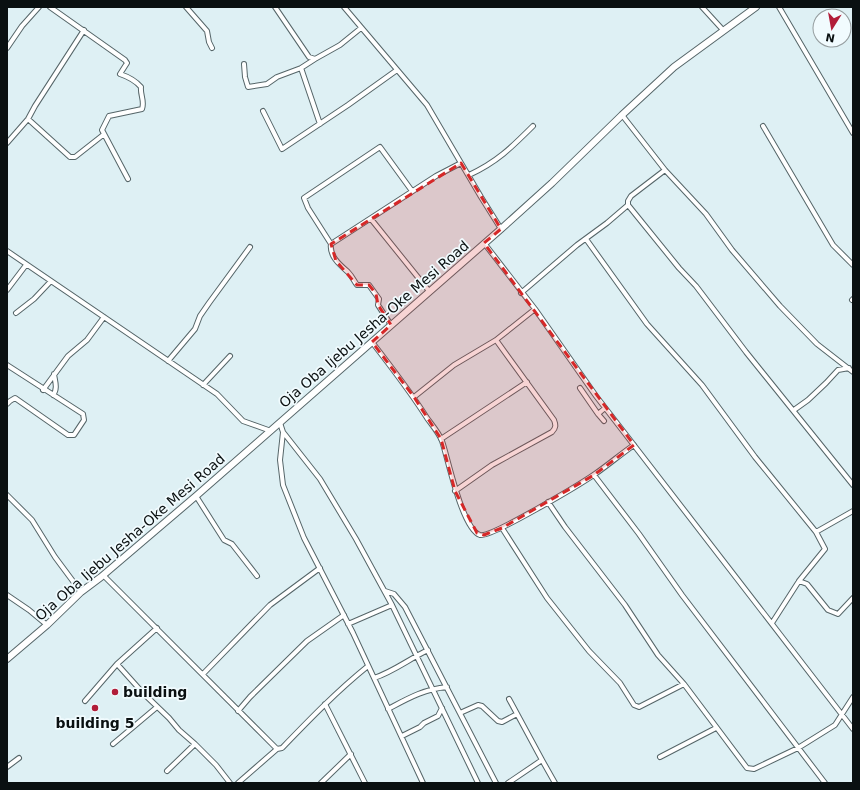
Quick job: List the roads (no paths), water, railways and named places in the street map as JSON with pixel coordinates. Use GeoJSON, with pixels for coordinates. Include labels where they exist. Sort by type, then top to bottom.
{"type":"FeatureCollection","features":[{"type":"Feature","properties":{"kind":"main road","name":"Oja Oba Ijebu Jesha-Oke Mesi Road"},"geometry":{"type":"LineString","coordinates":[[7,659],[47,625],[81,592],[103,576],[196,496],[501,229],[552,183],[674,67],[756,7]]}},
{"type":"Feature","properties":{"kind":"street"},"geometry":{"type":"LineString","coordinates":[[7,48],[22,26],[39,7]]}},
{"type":"Feature","properties":{"kind":"street"},"geometry":{"type":"LineString","coordinates":[[50,7],[126,60],[120,74],[131,78],[141,87],[140,92],[143,102],[142,109],[109,116],[102,130],[103,135],[128,179]]}},
{"type":"Feature","properties":{"kind":"street"},"geometry":{"type":"LineString","coordinates":[[186,7],[207,31],[212,48]]}},
{"type":"Feature","properties":{"kind":"street"},"geometry":{"type":"LineString","coordinates":[[275,7],[309,57],[315,59]]}},
{"type":"Feature","properties":{"kind":"street"},"geometry":{"type":"LineString","coordinates":[[344,7],[427,105],[441,126],[461,163],[501,229]]}},
{"type":"Feature","properties":{"kind":"street"},"geometry":{"type":"LineString","coordinates":[[702,7],[723,30]]}},
{"type":"Feature","properties":{"kind":"street"},"geometry":{"type":"LineString","coordinates":[[779,7],[853,133]]}},
{"type":"Feature","properties":{"kind":"street"},"geometry":{"type":"LineString","coordinates":[[244,64],[245,77],[248,87],[267,84],[277,77],[301,68],[340,45],[361,28]]}},
{"type":"Feature","properties":{"kind":"street"},"geometry":{"type":"LineString","coordinates":[[8,140],[28,119],[84,30]]}},
{"type":"Feature","properties":{"kind":"street"},"geometry":{"type":"LineString","coordinates":[[301,68],[320,124]]}},
{"type":"Feature","properties":{"kind":"street"},"geometry":{"type":"LineString","coordinates":[[263,111],[282,149],[397,70]]}},
{"type":"Feature","properties":{"kind":"street"},"geometry":{"type":"LineString","coordinates":[[622,115],[665,170],[706,214],[732,250],[780,306],[817,344],[853,372]]}},
{"type":"Feature","properties":{"kind":"street"},"geometry":{"type":"LineString","coordinates":[[28,119],[70,157],[75,156],[103,135]]}},
{"type":"Feature","properties":{"kind":"street"},"geometry":{"type":"LineString","coordinates":[[469,175],[486,167],[506,153],[533,126]]}},
{"type":"Feature","properties":{"kind":"street"},"geometry":{"type":"LineString","coordinates":[[763,126],[833,245],[853,265]]}},
{"type":"Feature","properties":{"kind":"street"},"geometry":{"type":"LineString","coordinates":[[392,325],[378,305],[379,299],[369,285],[357,285],[349,273],[336,261],[331,249],[331,244],[308,208],[304,198],[380,147],[412,191]]}},
{"type":"Feature","properties":{"kind":"street"},"geometry":{"type":"LineString","coordinates":[[331,244],[436,176],[461,163]]}},
{"type":"Feature","properties":{"kind":"street"},"geometry":{"type":"LineString","coordinates":[[665,170],[631,196],[628,200],[628,205],[678,268],[696,286],[746,352],[853,485]]}},
{"type":"Feature","properties":{"kind":"street"},"geometry":{"type":"LineString","coordinates":[[521,293],[628,205]]}},
{"type":"Feature","properties":{"kind":"street"},"geometry":{"type":"LineString","coordinates":[[371,219],[429,291]]}},
{"type":"Feature","properties":{"kind":"street"},"geometry":{"type":"LineString","coordinates":[[586,239],[647,324],[702,385],[756,457],[816,532],[825,549],[799,581],[772,623]]}},
{"type":"Feature","properties":{"kind":"street"},"geometry":{"type":"LineString","coordinates":[[484,243],[521,293],[535,309],[605,408],[853,729]]}},
{"type":"Feature","properties":{"kind":"street"},"geometry":{"type":"LineString","coordinates":[[168,361],[195,329],[200,316],[250,247]]}},
{"type":"Feature","properties":{"kind":"street"},"geometry":{"type":"LineString","coordinates":[[7,251],[203,385],[222,399],[243,421],[271,431]]}},
{"type":"Feature","properties":{"kind":"street"},"geometry":{"type":"LineString","coordinates":[[7,290],[26,265]]}},
{"type":"Feature","properties":{"kind":"street"},"geometry":{"type":"LineString","coordinates":[[16,313],[34,299],[51,281]]}},
{"type":"Feature","properties":{"kind":"street"},"geometry":{"type":"LineString","coordinates":[[414,397],[454,365],[496,340],[535,309]]}},
{"type":"Feature","properties":{"kind":"street"},"geometry":{"type":"LineString","coordinates":[[43,390],[68,356],[78,346],[87,340],[104,317]]}},
{"type":"Feature","properties":{"kind":"street"},"geometry":{"type":"LineString","coordinates":[[455,491],[492,465],[555,429],[556,424],[554,420],[496,340]]}},
{"type":"Feature","properties":{"kind":"street"},"geometry":{"type":"LineString","coordinates":[[372,342],[414,397],[441,439],[455,491],[470,523],[477,533],[484,535],[502,528],[594,475],[634,445]]}},
{"type":"Feature","properties":{"kind":"street"},"geometry":{"type":"LineString","coordinates":[[203,385],[218,367],[230,356]]}},
{"type":"Feature","properties":{"kind":"street"},"geometry":{"type":"LineString","coordinates":[[7,365],[43,390],[83,414],[84,420],[74,435],[68,435],[15,398],[7,404]]}},
{"type":"Feature","properties":{"kind":"street"},"geometry":{"type":"LineString","coordinates":[[794,410],[808,400],[838,370],[849,368]]}},
{"type":"Feature","properties":{"kind":"street"},"geometry":{"type":"LineString","coordinates":[[53,395],[56,387],[54,374]]}},
{"type":"Feature","properties":{"kind":"street"},"geometry":{"type":"LineString","coordinates":[[441,439],[527,382]]}},
{"type":"Feature","properties":{"kind":"street"},"geometry":{"type":"LineString","coordinates":[[580,388],[604,421]]}},
{"type":"Feature","properties":{"kind":"street"},"geometry":{"type":"LineString","coordinates":[[598,414],[605,408]]}},
{"type":"Feature","properties":{"kind":"street"},"geometry":{"type":"LineString","coordinates":[[280,423],[283,432],[320,479],[356,539],[392,605],[478,783]]}},
{"type":"Feature","properties":{"kind":"street"},"geometry":{"type":"LineString","coordinates":[[283,432],[280,460],[283,485],[304,538],[344,615],[402,736],[422,783]]}},
{"type":"Feature","properties":{"kind":"street"},"geometry":{"type":"LineString","coordinates":[[594,475],[639,534],[682,595],[825,783]]}},
{"type":"Feature","properties":{"kind":"street"},"geometry":{"type":"LineString","coordinates":[[7,495],[32,520],[55,557],[81,592]]}},
{"type":"Feature","properties":{"kind":"street"},"geometry":{"type":"LineString","coordinates":[[196,496],[224,540],[232,544],[257,576]]}},
{"type":"Feature","properties":{"kind":"street"},"geometry":{"type":"LineString","coordinates":[[548,502],[565,527],[625,605],[658,655],[684,684],[747,768],[754,769],[798,748],[835,725],[853,697]]}},
{"type":"Feature","properties":{"kind":"street"},"geometry":{"type":"LineString","coordinates":[[816,532],[853,511]]}},
{"type":"Feature","properties":{"kind":"street"},"geometry":{"type":"LineString","coordinates":[[502,528],[547,598],[589,651],[620,683],[634,705],[639,707],[684,684]]}},
{"type":"Feature","properties":{"kind":"street"},"geometry":{"type":"LineString","coordinates":[[203,674],[270,606],[320,568]]}},
{"type":"Feature","properties":{"kind":"street"},"geometry":{"type":"LineString","coordinates":[[103,576],[277,749]]}},
{"type":"Feature","properties":{"kind":"street"},"geometry":{"type":"LineString","coordinates":[[799,581],[807,584],[832,613],[838,614],[853,598]]}},
{"type":"Feature","properties":{"kind":"street"},"geometry":{"type":"LineString","coordinates":[[384,591],[394,594],[401,600],[496,783]]}},
{"type":"Feature","properties":{"kind":"street"},"geometry":{"type":"LineString","coordinates":[[7,595],[47,625]]}},
{"type":"Feature","properties":{"kind":"street"},"geometry":{"type":"LineString","coordinates":[[348,624],[392,605]]}},
{"type":"Feature","properties":{"kind":"street"},"geometry":{"type":"LineString","coordinates":[[238,710],[315,635],[344,615]]}},
{"type":"Feature","properties":{"kind":"street"},"geometry":{"type":"LineString","coordinates":[[85,701],[117,664],[157,628]]}},
{"type":"Feature","properties":{"kind":"street"},"geometry":{"type":"LineString","coordinates":[[374,678],[386,674],[428,650]]}},
{"type":"Feature","properties":{"kind":"street"},"geometry":{"type":"LineString","coordinates":[[117,664],[179,730],[216,765],[230,783]]}},
{"type":"Feature","properties":{"kind":"street"},"geometry":{"type":"LineString","coordinates":[[238,783],[277,749],[282,748],[346,683],[368,666]]}},
{"type":"Feature","properties":{"kind":"street"},"geometry":{"type":"LineString","coordinates":[[388,709],[412,696],[433,688],[446,687]]}},
{"type":"Feature","properties":{"kind":"street"},"geometry":{"type":"LineString","coordinates":[[509,699],[555,783]]}},
{"type":"Feature","properties":{"kind":"street"},"geometry":{"type":"LineString","coordinates":[[325,704],[365,783]]}},
{"type":"Feature","properties":{"kind":"street"},"geometry":{"type":"LineString","coordinates":[[460,713],[478,705],[482,706],[502,722],[517,714]]}},
{"type":"Feature","properties":{"kind":"street"},"geometry":{"type":"LineString","coordinates":[[113,744],[157,707]]}},
{"type":"Feature","properties":{"kind":"street"},"geometry":{"type":"LineString","coordinates":[[402,736],[420,727],[424,722],[438,716],[442,708]]}},
{"type":"Feature","properties":{"kind":"street"},"geometry":{"type":"LineString","coordinates":[[660,757],[716,728]]}},
{"type":"Feature","properties":{"kind":"street"},"geometry":{"type":"LineString","coordinates":[[167,771],[195,744]]}},
{"type":"Feature","properties":{"kind":"street"},"geometry":{"type":"LineString","coordinates":[[321,783],[351,754]]}},
{"type":"Feature","properties":{"kind":"street"},"geometry":{"type":"LineString","coordinates":[[7,767],[19,758]]}},
{"type":"Feature","properties":{"kind":"street"},"geometry":{"type":"LineString","coordinates":[[508,783],[542,760]]}},
{"type":"Feature","properties":{"kind":"place","name":"building"},"geometry":{"type":"Point","coordinates":[115,692]}},
{"type":"Feature","properties":{"kind":"place","name":"building 5"},"geometry":{"type":"Point","coordinates":[95,708]}}]}
